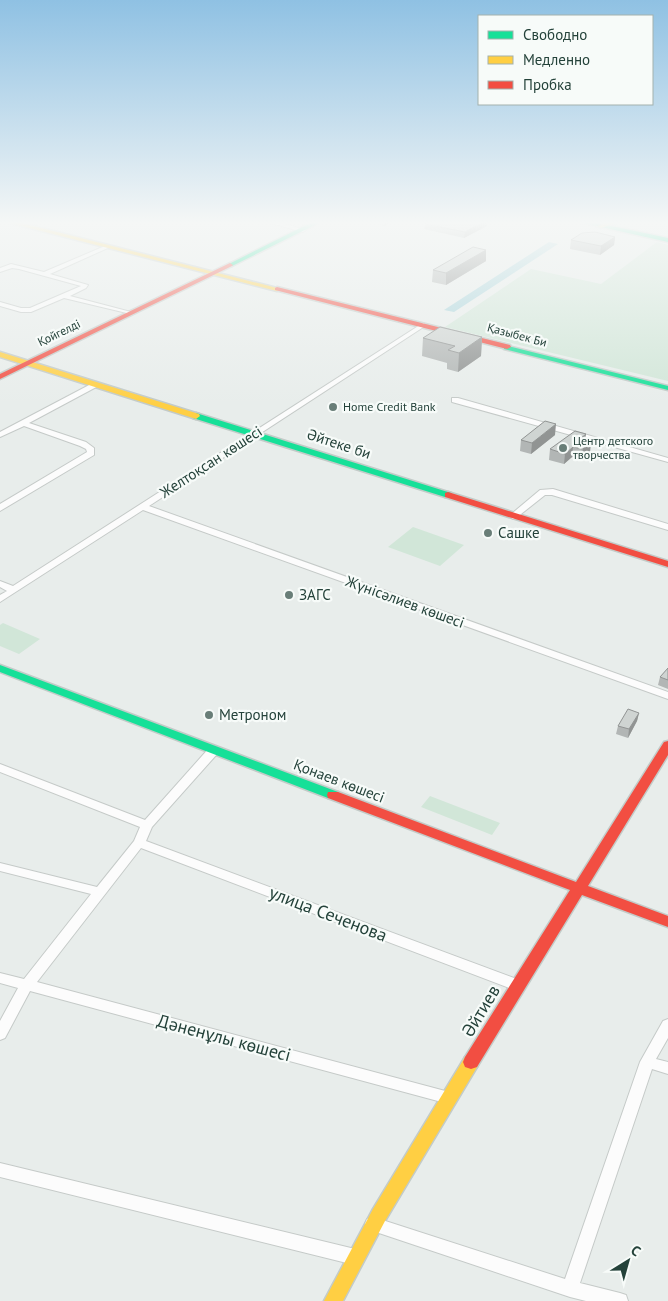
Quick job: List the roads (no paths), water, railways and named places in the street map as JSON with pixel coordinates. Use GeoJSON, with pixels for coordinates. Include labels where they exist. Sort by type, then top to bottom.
{"type":"FeatureCollection","features":[{"type":"Feature","properties":{"kind":"street"},"geometry":{"type":"LineString","coordinates":[[0,304],[21,310],[31,310],[85,285],[76,283]]}},
{"type":"Feature","properties":{"kind":"street","name":"Қойгелді"},"geometry":{"type":"LineString","coordinates":[[0,377],[191,283]]}},
{"type":"Feature","properties":{"kind":"street","name":"Қазыбек Би"},"geometry":{"type":"LineString","coordinates":[[251,283],[668,388]]}},
{"type":"Feature","properties":{"kind":"street"},"geometry":{"type":"LineString","coordinates":[[64,296],[130,313]]}},
{"type":"Feature","properties":{"kind":"street","name":"Желтоқсан көшесі"},"geometry":{"type":"LineString","coordinates":[[0,599],[423,325]]}},
{"type":"Feature","properties":{"kind":"street","name":"Әйтеке би"},"geometry":{"type":"LineString","coordinates":[[0,354],[668,564]]}},
{"type":"Feature","properties":{"kind":"street"},"geometry":{"type":"LineString","coordinates":[[0,435],[96,385]]}},
{"type":"Feature","properties":{"kind":"street"},"geometry":{"type":"LineString","coordinates":[[454,400],[668,460]]}},
{"type":"Feature","properties":{"kind":"street"},"geometry":{"type":"LineString","coordinates":[[0,508],[91,453],[90,448],[83,444],[23,423]]}},
{"type":"Feature","properties":{"kind":"street"},"geometry":{"type":"LineString","coordinates":[[513,516],[543,492],[553,492],[668,527]]}},
{"type":"Feature","properties":{"kind":"street","name":"Жүнісәлиев көшесі"},"geometry":{"type":"LineString","coordinates":[[142,507],[668,696]]}},
{"type":"Feature","properties":{"kind":"street"},"geometry":{"type":"LineString","coordinates":[[0,584],[13,590]]}},
{"type":"Feature","properties":{"kind":"street","name":"Қонаев көшесі"},"geometry":{"type":"LineString","coordinates":[[0,668],[668,922]]}},
{"type":"Feature","properties":{"kind":"street","name":"Әйтиев"},"geometry":{"type":"LineString","coordinates":[[333,1301],[373,1224],[517,984],[668,745]]}},
{"type":"Feature","properties":{"kind":"street"},"geometry":{"type":"LineString","coordinates":[[0,1034],[27,985],[139,843],[147,825],[214,750]]}},
{"type":"Feature","properties":{"kind":"street"},"geometry":{"type":"LineString","coordinates":[[0,768],[147,825]]}},
{"type":"Feature","properties":{"kind":"street","name":"улица Сеченова"},"geometry":{"type":"LineString","coordinates":[[139,843],[517,984]]}},
{"type":"Feature","properties":{"kind":"street"},"geometry":{"type":"LineString","coordinates":[[0,867],[100,892]]}},
{"type":"Feature","properties":{"kind":"street","name":"Дәненұлы көшесі"},"geometry":{"type":"LineString","coordinates":[[0,978],[449,1098]]}},
{"type":"Feature","properties":{"kind":"street"},"geometry":{"type":"LineString","coordinates":[[570,1289],[647,1062],[668,1025]]}},
{"type":"Feature","properties":{"kind":"street"},"geometry":{"type":"LineString","coordinates":[[647,1062],[668,1068]]}},
{"type":"Feature","properties":{"kind":"street"},"geometry":{"type":"LineString","coordinates":[[0,1170],[356,1256]]}},
{"type":"Feature","properties":{"kind":"street"},"geometry":{"type":"LineString","coordinates":[[373,1224],[570,1289],[620,1301]]}},
{"type":"Feature","properties":{"kind":"water"},"geometry":{"type":"Polygon","coordinates":[[[486,283],[499,283],[454,312],[444,310],[486,283]]]}},
{"type":"Feature","properties":{"kind":"place","name":"Home Credit Bank"},"geometry":{"type":"Point","coordinates":[333,407]}},
{"type":"Feature","properties":{"kind":"place","name":"Центр детского творчества"},"geometry":{"type":"Point","coordinates":[563,448]}},
{"type":"Feature","properties":{"kind":"place","name":"Сашке"},"geometry":{"type":"Point","coordinates":[488,533]}},
{"type":"Feature","properties":{"kind":"place","name":"ЗАГС"},"geometry":{"type":"Point","coordinates":[289,595]}},
{"type":"Feature","properties":{"kind":"place","name":"Метроном"},"geometry":{"type":"Point","coordinates":[209,715]}}]}
